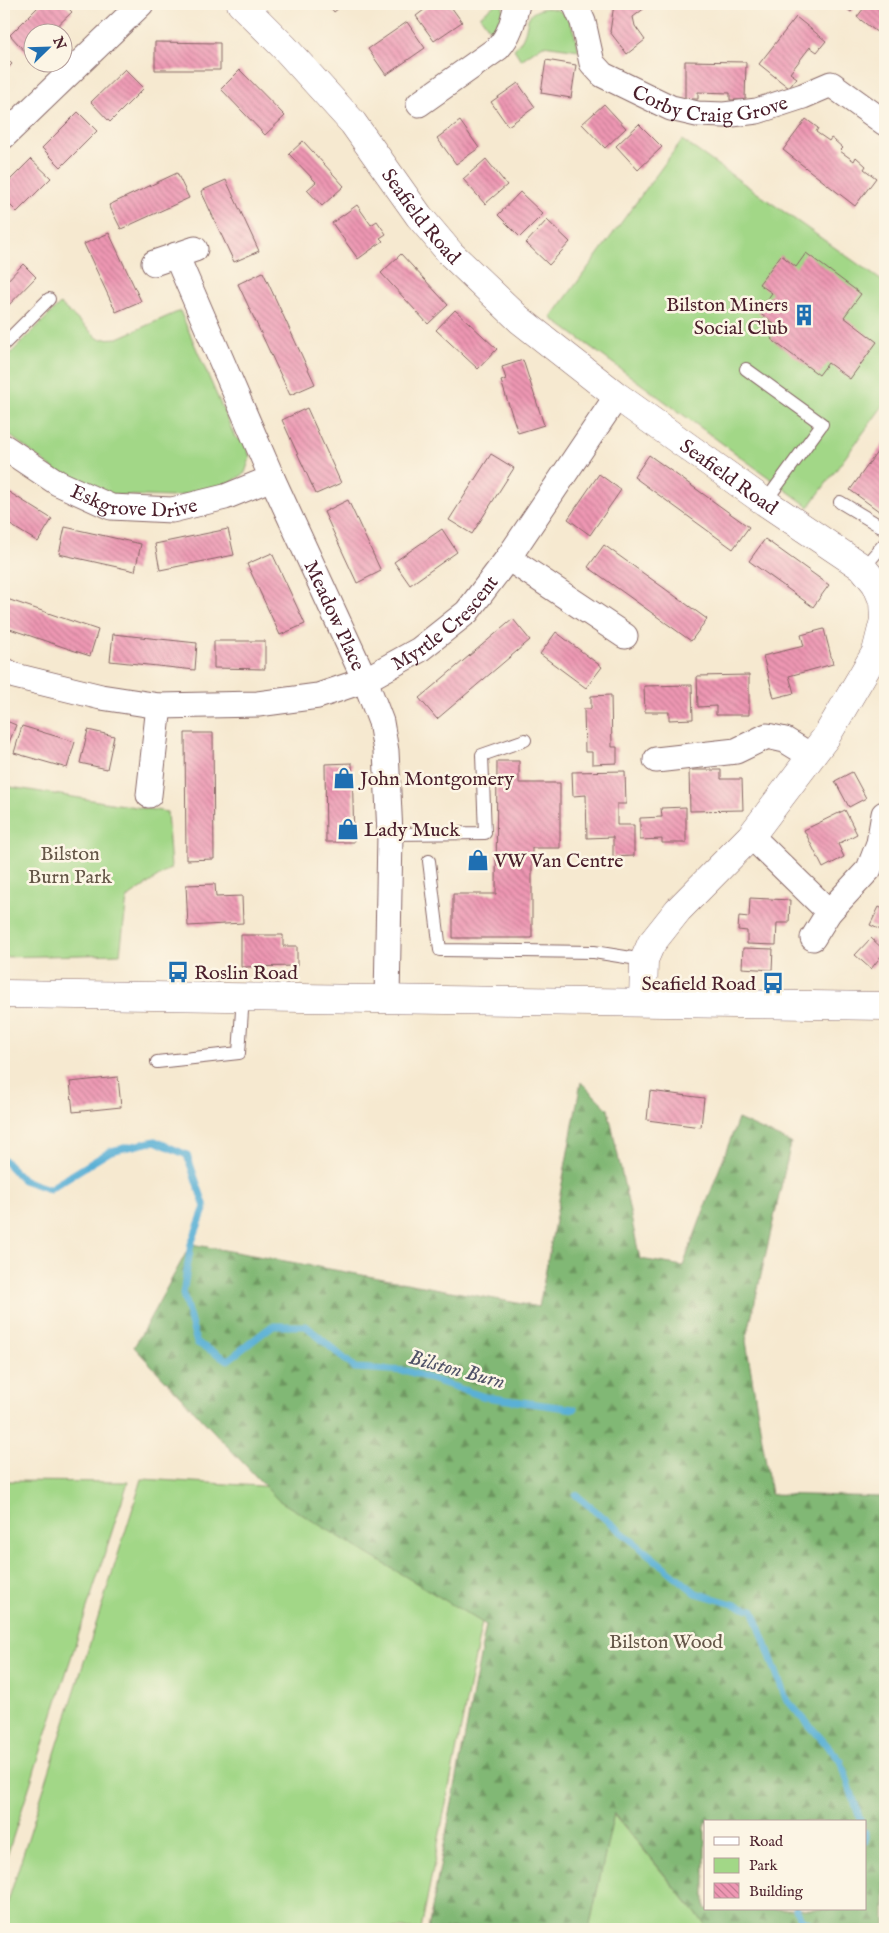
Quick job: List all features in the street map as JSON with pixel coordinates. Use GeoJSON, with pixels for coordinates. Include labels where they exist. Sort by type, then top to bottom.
{"type":"FeatureCollection","features":[{"type":"Feature","properties":{"kind":"street"},"geometry":{"type":"LineString","coordinates":[[4,136],[141,4]]}},
{"type":"Feature","properties":{"kind":"street","name":"Seafield Road"},"geometry":{"type":"LineString","coordinates":[[241,4],[284,47],[353,123],[419,216],[451,254],[520,320],[617,396],[765,502],[863,568],[876,584],[883,601],[884,620],[876,652],[826,737],[751,836],[678,910],[651,944],[644,960],[643,1002]]}},
{"type":"Feature","properties":{"kind":"street"},"geometry":{"type":"LineString","coordinates":[[419,104],[498,48],[506,39],[511,29],[517,4]]}},
{"type":"Feature","properties":{"kind":"street","name":"Corby Craig Grove"},"geometry":{"type":"LineString","coordinates":[[575,4],[582,22],[592,63],[603,75],[672,108],[697,114],[724,115],[758,111],[803,96],[831,84],[885,123]]}},
{"type":"Feature","properties":{"kind":"street","name":"Meadow Place"},"geometry":{"type":"LineString","coordinates":[[175,256],[272,478],[365,680],[381,722],[386,751],[390,834],[387,998]]}},
{"type":"Feature","properties":{"kind":"street","name":"Myrtle Crescent"},"geometry":{"type":"LineString","coordinates":[[4,670],[16,676],[101,697],[159,706],[258,704],[318,696],[365,680],[419,650],[466,612],[508,558],[617,396]]}},
{"type":"Feature","properties":{"kind":"street","name":"Eskgrove Drive"},"geometry":{"type":"LineString","coordinates":[[4,447],[58,483],[111,507],[172,510],[225,497],[272,478]]}},
{"type":"Feature","properties":{"kind":"street"},"geometry":{"type":"LineString","coordinates":[[508,558],[625,636]]}},
{"type":"Feature","properties":{"kind":"street"},"geometry":{"type":"LineString","coordinates":[[149,795],[159,706]]}},
{"type":"Feature","properties":{"kind":"street"},"geometry":{"type":"LineString","coordinates":[[656,760],[736,751],[767,736],[785,740],[811,756]]}},
{"type":"Feature","properties":{"kind":"street"},"geometry":{"type":"LineString","coordinates":[[813,938],[830,912],[869,869],[879,843],[884,814]]}},
{"type":"Feature","properties":{"kind":"street"},"geometry":{"type":"LineString","coordinates":[[751,836],[830,912]]}},
{"type":"Feature","properties":{"kind":"street"},"geometry":{"type":"LineString","coordinates":[[4,994],[885,1006]]}},
{"type":"Feature","properties":{"kind":"lane"},"geometry":{"type":"LineString","coordinates":[[4,344],[49,299]]}},
{"type":"Feature","properties":{"kind":"lane"},"geometry":{"type":"LineString","coordinates":[[746,369],[822,424],[765,502]]}},
{"type":"Feature","properties":{"kind":"lane"},"geometry":{"type":"LineString","coordinates":[[840,502],[885,529]]}},
{"type":"Feature","properties":{"kind":"lane"},"geometry":{"type":"LineString","coordinates":[[863,568],[885,543]]}},
{"type":"Feature","properties":{"kind":"lane"},"geometry":{"type":"LineString","coordinates":[[390,834],[485,834],[482,756],[525,740]]}},
{"type":"Feature","properties":{"kind":"lane"},"geometry":{"type":"LineString","coordinates":[[429,861],[440,950],[594,952],[644,960]]}},
{"type":"Feature","properties":{"kind":"lane"},"geometry":{"type":"LineString","coordinates":[[158,1062],[239,1053],[243,997]]}},
{"type":"Feature","properties":{"kind":"green space"},"geometry":{"type":"Polygon","coordinates":[[[496,4],[502,4],[503,17],[493,34],[480,16],[496,4]]]}},
{"type":"Feature","properties":{"kind":"green space"},"geometry":{"type":"Polygon","coordinates":[[[545,8],[554,9],[566,16],[570,21],[579,50],[543,45],[521,60],[514,49],[525,33],[530,16],[537,10],[545,8]]]}},
{"type":"Feature","properties":{"kind":"green space"},"geometry":{"type":"Polygon","coordinates":[[[682,140],[885,283],[885,403],[809,507],[551,318],[682,140]]]}},
{"type":"Feature","properties":{"kind":"green space"},"geometry":{"type":"Polygon","coordinates":[[[60,304],[99,339],[118,338],[180,311],[235,437],[246,443],[250,458],[245,473],[226,486],[172,497],[115,495],[60,474],[4,431],[4,360],[60,304]]]}},
{"type":"Feature","properties":{"kind":"green space","name":"Bilston Burn Park"},"geometry":{"type":"Polygon","coordinates":[[[4,786],[167,812],[171,868],[127,898],[120,954],[4,957],[4,786]]]}},
{"type":"Feature","properties":{"kind":"green space","name":"Bilston Wood"},"geometry":{"type":"Polygon","coordinates":[[[581,1082],[608,1109],[640,1259],[683,1266],[738,1119],[791,1143],[746,1341],[771,1494],[885,1497],[885,1929],[709,1929],[614,1813],[589,1929],[428,1929],[486,1625],[278,1500],[134,1347],[191,1244],[539,1307],[581,1082]]]}},
{"type":"Feature","properties":{"kind":"green space"},"geometry":{"type":"Polygon","coordinates":[[[142,1479],[277,1487],[483,1617],[421,1929],[4,1929],[4,1914],[142,1479]]]}},
{"type":"Feature","properties":{"kind":"green space"},"geometry":{"type":"Polygon","coordinates":[[[4,1481],[128,1482],[4,1865],[4,1481]]]}},
{"type":"Feature","properties":{"kind":"green space"},"geometry":{"type":"Polygon","coordinates":[[[613,1813],[709,1929],[589,1929],[613,1813]]]}},
{"type":"Feature","properties":{"kind":"building"},"geometry":{"type":"Polygon","coordinates":[[[41,4],[64,4],[72,12],[62,22],[23,22],[41,4]]]}},
{"type":"Feature","properties":{"kind":"building"},"geometry":{"type":"Polygon","coordinates":[[[328,4],[344,4],[334,12],[328,4]]]}},
{"type":"Feature","properties":{"kind":"building"},"geometry":{"type":"Polygon","coordinates":[[[432,4],[449,4],[462,22],[434,41],[416,16],[432,4]]]}},
{"type":"Feature","properties":{"kind":"building"},"geometry":{"type":"Polygon","coordinates":[[[614,4],[650,4],[633,17],[635,26],[645,40],[627,54],[610,32],[614,4]]]}},
{"type":"Feature","properties":{"kind":"building"},"geometry":{"type":"Polygon","coordinates":[[[840,4],[857,4],[851,12],[840,4]]]}},
{"type":"Feature","properties":{"kind":"building"},"geometry":{"type":"Polygon","coordinates":[[[867,4],[885,4],[885,23],[878,33],[857,17],[867,4]]]}},
{"type":"Feature","properties":{"kind":"building"},"geometry":{"type":"Polygon","coordinates":[[[796,17],[826,41],[817,52],[810,47],[790,73],[797,78],[789,88],[759,64],[796,17]]]}},
{"type":"Feature","properties":{"kind":"building"},"geometry":{"type":"Polygon","coordinates":[[[407,22],[425,48],[386,75],[368,49],[407,22]]]}},
{"type":"Feature","properties":{"kind":"building"},"geometry":{"type":"Polygon","coordinates":[[[22,23],[22,48],[10,35],[22,23]]]}},
{"type":"Feature","properties":{"kind":"building"},"geometry":{"type":"Polygon","coordinates":[[[155,42],[220,43],[220,70],[155,70],[155,42]]]}},
{"type":"Feature","properties":{"kind":"building"},"geometry":{"type":"Polygon","coordinates":[[[4,56],[12,64],[4,72],[4,56]]]}},
{"type":"Feature","properties":{"kind":"building"},"geometry":{"type":"Polygon","coordinates":[[[546,60],[576,65],[571,98],[541,93],[546,60]]]}},
{"type":"Feature","properties":{"kind":"building"},"geometry":{"type":"Polygon","coordinates":[[[685,61],[746,62],[745,100],[730,100],[730,93],[698,92],[698,99],[685,99],[685,61]]]}},
{"type":"Feature","properties":{"kind":"building"},"geometry":{"type":"Polygon","coordinates":[[[125,69],[144,88],[110,122],[91,102],[125,69]]]}},
{"type":"Feature","properties":{"kind":"building"},"geometry":{"type":"Polygon","coordinates":[[[240,70],[285,116],[265,135],[221,89],[240,70]]]}},
{"type":"Feature","properties":{"kind":"building"},"geometry":{"type":"Polygon","coordinates":[[[518,83],[535,107],[508,126],[491,102],[518,83]]]}},
{"type":"Feature","properties":{"kind":"building"},"geometry":{"type":"Polygon","coordinates":[[[604,104],[626,128],[605,148],[582,124],[604,104]]]}},
{"type":"Feature","properties":{"kind":"building"},"geometry":{"type":"Polygon","coordinates":[[[78,112],[97,131],[61,167],[42,148],[78,112]]]}},
{"type":"Feature","properties":{"kind":"building"},"geometry":{"type":"Polygon","coordinates":[[[806,119],[818,128],[816,132],[829,141],[831,138],[834,140],[843,148],[840,151],[854,161],[856,157],[866,166],[864,169],[876,178],[855,206],[783,150],[806,119]]]}},
{"type":"Feature","properties":{"kind":"building"},"geometry":{"type":"Polygon","coordinates":[[[460,121],[479,148],[456,164],[437,138],[460,121]]]}},
{"type":"Feature","properties":{"kind":"building"},"geometry":{"type":"Polygon","coordinates":[[[639,124],[662,147],[638,170],[616,146],[639,124]]]}},
{"type":"Feature","properties":{"kind":"building"},"geometry":{"type":"Polygon","coordinates":[[[303,141],[344,186],[322,206],[307,190],[316,182],[289,154],[303,141]]]}},
{"type":"Feature","properties":{"kind":"building"},"geometry":{"type":"Polygon","coordinates":[[[31,159],[51,178],[17,212],[4,199],[4,186],[31,159]]]}},
{"type":"Feature","properties":{"kind":"building"},"geometry":{"type":"Polygon","coordinates":[[[486,159],[507,185],[485,204],[463,179],[486,159]]]}},
{"type":"Feature","properties":{"kind":"building"},"geometry":{"type":"Polygon","coordinates":[[[177,173],[189,198],[121,229],[109,205],[177,173]]]}},
{"type":"Feature","properties":{"kind":"building"},"geometry":{"type":"Polygon","coordinates":[[[226,180],[259,251],[234,262],[201,191],[226,180]]]}},
{"type":"Feature","properties":{"kind":"building"},"geometry":{"type":"Polygon","coordinates":[[[520,192],[543,214],[520,237],[498,215],[520,192]]]}},
{"type":"Feature","properties":{"kind":"building"},"geometry":{"type":"Polygon","coordinates":[[[357,205],[371,225],[377,221],[386,234],[380,238],[383,241],[358,259],[332,223],[357,205]]]}},
{"type":"Feature","properties":{"kind":"building"},"geometry":{"type":"Polygon","coordinates":[[[547,220],[570,242],[549,265],[526,243],[547,220]]]}},
{"type":"Feature","properties":{"kind":"building"},"geometry":{"type":"Polygon","coordinates":[[[109,233],[141,301],[116,312],[84,244],[109,233]]]}},
{"type":"Feature","properties":{"kind":"building","name":"Bilston Miners Social Club"},"geometry":{"type":"Polygon","coordinates":[[[806,253],[861,294],[844,317],[877,342],[850,379],[828,363],[819,375],[771,339],[779,328],[758,312],[772,293],[759,284],[781,255],[796,267],[806,253]]]}},
{"type":"Feature","properties":{"kind":"building"},"geometry":{"type":"Polygon","coordinates":[[[401,254],[448,305],[428,324],[381,273],[401,254]]]}},
{"type":"Feature","properties":{"kind":"building"},"geometry":{"type":"Polygon","coordinates":[[[23,264],[36,277],[4,310],[4,284],[23,264]]]}},
{"type":"Feature","properties":{"kind":"building"},"geometry":{"type":"Polygon","coordinates":[[[263,272],[315,384],[290,395],[238,284],[263,272]]]}},
{"type":"Feature","properties":{"kind":"building"},"geometry":{"type":"Polygon","coordinates":[[[455,310],[497,349],[478,369],[436,330],[455,310]]]}},
{"type":"Feature","properties":{"kind":"building"},"geometry":{"type":"Polygon","coordinates":[[[523,360],[544,425],[518,433],[501,381],[506,379],[502,367],[523,360]]]}},
{"type":"Feature","properties":{"kind":"building"},"geometry":{"type":"Polygon","coordinates":[[[307,408],[341,483],[316,494],[282,420],[307,408]]]}},
{"type":"Feature","properties":{"kind":"building"},"geometry":{"type":"Polygon","coordinates":[[[885,441],[885,510],[883,514],[850,490],[885,441]]]}},
{"type":"Feature","properties":{"kind":"building"},"geometry":{"type":"Polygon","coordinates":[[[491,454],[514,468],[472,534],[449,520],[491,454]]]}},
{"type":"Feature","properties":{"kind":"building"},"geometry":{"type":"Polygon","coordinates":[[[649,455],[749,527],[733,549],[634,477],[649,455]]]}},
{"type":"Feature","properties":{"kind":"building"},"geometry":{"type":"Polygon","coordinates":[[[599,474],[621,490],[590,535],[568,519],[599,474]]]}},
{"type":"Feature","properties":{"kind":"building"},"geometry":{"type":"Polygon","coordinates":[[[4,489],[52,519],[38,542],[4,521],[4,489]]]}},
{"type":"Feature","properties":{"kind":"building"},"geometry":{"type":"Polygon","coordinates":[[[348,500],[381,571],[357,583],[324,512],[348,500]]]}},
{"type":"Feature","properties":{"kind":"building"},"geometry":{"type":"Polygon","coordinates":[[[65,527],[141,544],[135,571],[59,554],[65,527]]]}},
{"type":"Feature","properties":{"kind":"building"},"geometry":{"type":"Polygon","coordinates":[[[228,529],[234,555],[160,570],[155,544],[228,529]]]}},
{"type":"Feature","properties":{"kind":"building"},"geometry":{"type":"Polygon","coordinates":[[[442,529],[457,552],[410,585],[394,562],[442,529]]]}},
{"type":"Feature","properties":{"kind":"building"},"geometry":{"type":"Polygon","coordinates":[[[765,539],[829,585],[813,607],[749,561],[765,539]]]}},
{"type":"Feature","properties":{"kind":"building"},"geometry":{"type":"Polygon","coordinates":[[[604,545],[707,619],[691,641],[588,567],[604,545]]]}},
{"type":"Feature","properties":{"kind":"building"},"geometry":{"type":"Polygon","coordinates":[[[272,553],[305,624],[280,635],[247,564],[272,553]]]}},
{"type":"Feature","properties":{"kind":"building"},"geometry":{"type":"Polygon","coordinates":[[[4,598],[98,630],[90,656],[4,627],[4,598]]]}},
{"type":"Feature","properties":{"kind":"building"},"geometry":{"type":"Polygon","coordinates":[[[513,619],[530,640],[437,719],[419,698],[513,619]]]}},
{"type":"Feature","properties":{"kind":"building"},"geometry":{"type":"Polygon","coordinates":[[[824,629],[833,664],[789,676],[794,693],[774,698],[763,656],[804,646],[801,635],[824,629]]]}},
{"type":"Feature","properties":{"kind":"building"},"geometry":{"type":"Polygon","coordinates":[[[556,632],[602,667],[586,688],[540,654],[556,632]]]}},
{"type":"Feature","properties":{"kind":"building"},"geometry":{"type":"Polygon","coordinates":[[[113,634],[197,643],[195,670],[110,661],[113,634]]]}},
{"type":"Feature","properties":{"kind":"building"},"geometry":{"type":"Polygon","coordinates":[[[214,641],[265,641],[265,669],[214,668],[214,641]]]}},
{"type":"Feature","properties":{"kind":"building"},"geometry":{"type":"Polygon","coordinates":[[[749,675],[749,715],[716,715],[716,706],[698,707],[697,676],[749,675]]]}},
{"type":"Feature","properties":{"kind":"building"},"geometry":{"type":"Polygon","coordinates":[[[692,685],[693,719],[669,720],[669,712],[645,712],[644,686],[692,685]]]}},
{"type":"Feature","properties":{"kind":"building"},"geometry":{"type":"Polygon","coordinates":[[[611,695],[612,747],[617,747],[617,763],[592,764],[592,752],[585,752],[584,709],[591,709],[591,696],[611,695]]]}},
{"type":"Feature","properties":{"kind":"building"},"geometry":{"type":"Polygon","coordinates":[[[4,720],[16,725],[6,750],[4,749],[4,720]]]}},
{"type":"Feature","properties":{"kind":"building"},"geometry":{"type":"Polygon","coordinates":[[[22,726],[75,742],[67,768],[14,753],[22,726]]]}},
{"type":"Feature","properties":{"kind":"building"},"geometry":{"type":"Polygon","coordinates":[[[88,730],[114,736],[107,769],[80,763],[88,730]]]}},
{"type":"Feature","properties":{"kind":"building"},"geometry":{"type":"Polygon","coordinates":[[[185,733],[213,733],[214,859],[186,860],[185,733]]]}},
{"type":"Feature","properties":{"kind":"building"},"geometry":{"type":"Polygon","coordinates":[[[497,761],[519,761],[519,783],[560,783],[560,848],[532,848],[532,938],[453,938],[453,894],[496,894],[497,761]]]}},
{"type":"Feature","properties":{"kind":"building"},"geometry":{"type":"Polygon","coordinates":[[[352,763],[354,842],[326,842],[325,764],[352,763]]]}},
{"type":"Feature","properties":{"kind":"building"},"geometry":{"type":"Polygon","coordinates":[[[689,770],[721,770],[721,779],[742,779],[743,810],[690,811],[689,770]]]}},
{"type":"Feature","properties":{"kind":"building"},"geometry":{"type":"Polygon","coordinates":[[[625,771],[626,804],[617,804],[617,825],[634,825],[634,856],[613,857],[613,837],[587,838],[586,795],[573,796],[572,772],[625,771]]]}},
{"type":"Feature","properties":{"kind":"building"},"geometry":{"type":"Polygon","coordinates":[[[852,772],[866,798],[849,807],[835,781],[852,772]]]}},
{"type":"Feature","properties":{"kind":"building"},"geometry":{"type":"Polygon","coordinates":[[[686,807],[686,843],[662,843],[662,839],[640,840],[640,818],[662,817],[661,808],[686,807]]]}},
{"type":"Feature","properties":{"kind":"building"},"geometry":{"type":"Polygon","coordinates":[[[845,810],[857,834],[838,844],[844,857],[823,868],[804,830],[845,810]]]}},
{"type":"Feature","properties":{"kind":"building"},"geometry":{"type":"Polygon","coordinates":[[[215,884],[216,897],[242,896],[243,923],[188,926],[186,885],[215,884]]]}},
{"type":"Feature","properties":{"kind":"building"},"geometry":{"type":"Polygon","coordinates":[[[750,898],[790,900],[789,923],[777,923],[776,945],[747,944],[747,931],[738,930],[739,916],[749,917],[750,898]]]}},
{"type":"Feature","properties":{"kind":"building"},"geometry":{"type":"Polygon","coordinates":[[[879,907],[885,910],[885,932],[870,925],[879,907]]]}},
{"type":"Feature","properties":{"kind":"building"},"geometry":{"type":"Polygon","coordinates":[[[241,935],[283,935],[283,946],[297,946],[297,966],[241,967],[241,935]]]}},
{"type":"Feature","properties":{"kind":"building"},"geometry":{"type":"Polygon","coordinates":[[[871,938],[885,951],[871,969],[855,955],[871,938]]]}},
{"type":"Feature","properties":{"kind":"building"},"geometry":{"type":"Polygon","coordinates":[[[743,948],[773,949],[772,970],[742,968],[743,948]]]}},
{"type":"Feature","properties":{"kind":"building"},"geometry":{"type":"Polygon","coordinates":[[[118,1077],[121,1107],[73,1112],[70,1082],[118,1077]]]}},
{"type":"Feature","properties":{"kind":"building"},"geometry":{"type":"Polygon","coordinates":[[[650,1091],[704,1098],[701,1127],[647,1120],[650,1091]]]}},
{"type":"Feature","properties":{"kind":"waterway","name":"Bilston Burn"},"geometry":{"type":"LineString","coordinates":[[4,1160],[23,1180],[49,1189],[111,1151],[155,1141],[187,1155],[205,1207],[191,1244],[183,1294],[197,1343],[228,1360],[272,1326],[306,1326],[355,1368],[407,1371],[485,1397],[574,1409]]}},
{"type":"Feature","properties":{"kind":"waterway","name":"Bilston Burn"},"geometry":{"type":"LineString","coordinates":[[576,1495],[696,1593],[753,1610],[786,1699],[841,1761],[860,1820]]}},
{"type":"Feature","properties":{"kind":"waterway","name":"Bilston Burn"},"geometry":{"type":"LineString","coordinates":[[796,1910],[801,1919],[822,1929]]}},
{"type":"Feature","properties":{"kind":"place","name":"Bilston Miners Social Club"},"geometry":{"type":"Point","coordinates":[804,315]}},
{"type":"Feature","properties":{"kind":"place","name":"John Montgomery"},"geometry":{"type":"Point","coordinates":[344,778]}},
{"type":"Feature","properties":{"kind":"place","name":"Lady Muck"},"geometry":{"type":"Point","coordinates":[348,829]}},
{"type":"Feature","properties":{"kind":"place","name":"VW Van Centre"},"geometry":{"type":"Point","coordinates":[478,860]}},
{"type":"Feature","properties":{"kind":"place","name":"Roslin Road"},"geometry":{"type":"Point","coordinates":[178,972]}},
{"type":"Feature","properties":{"kind":"place","name":"Seafield Road"},"geometry":{"type":"Point","coordinates":[773,983]}}]}
